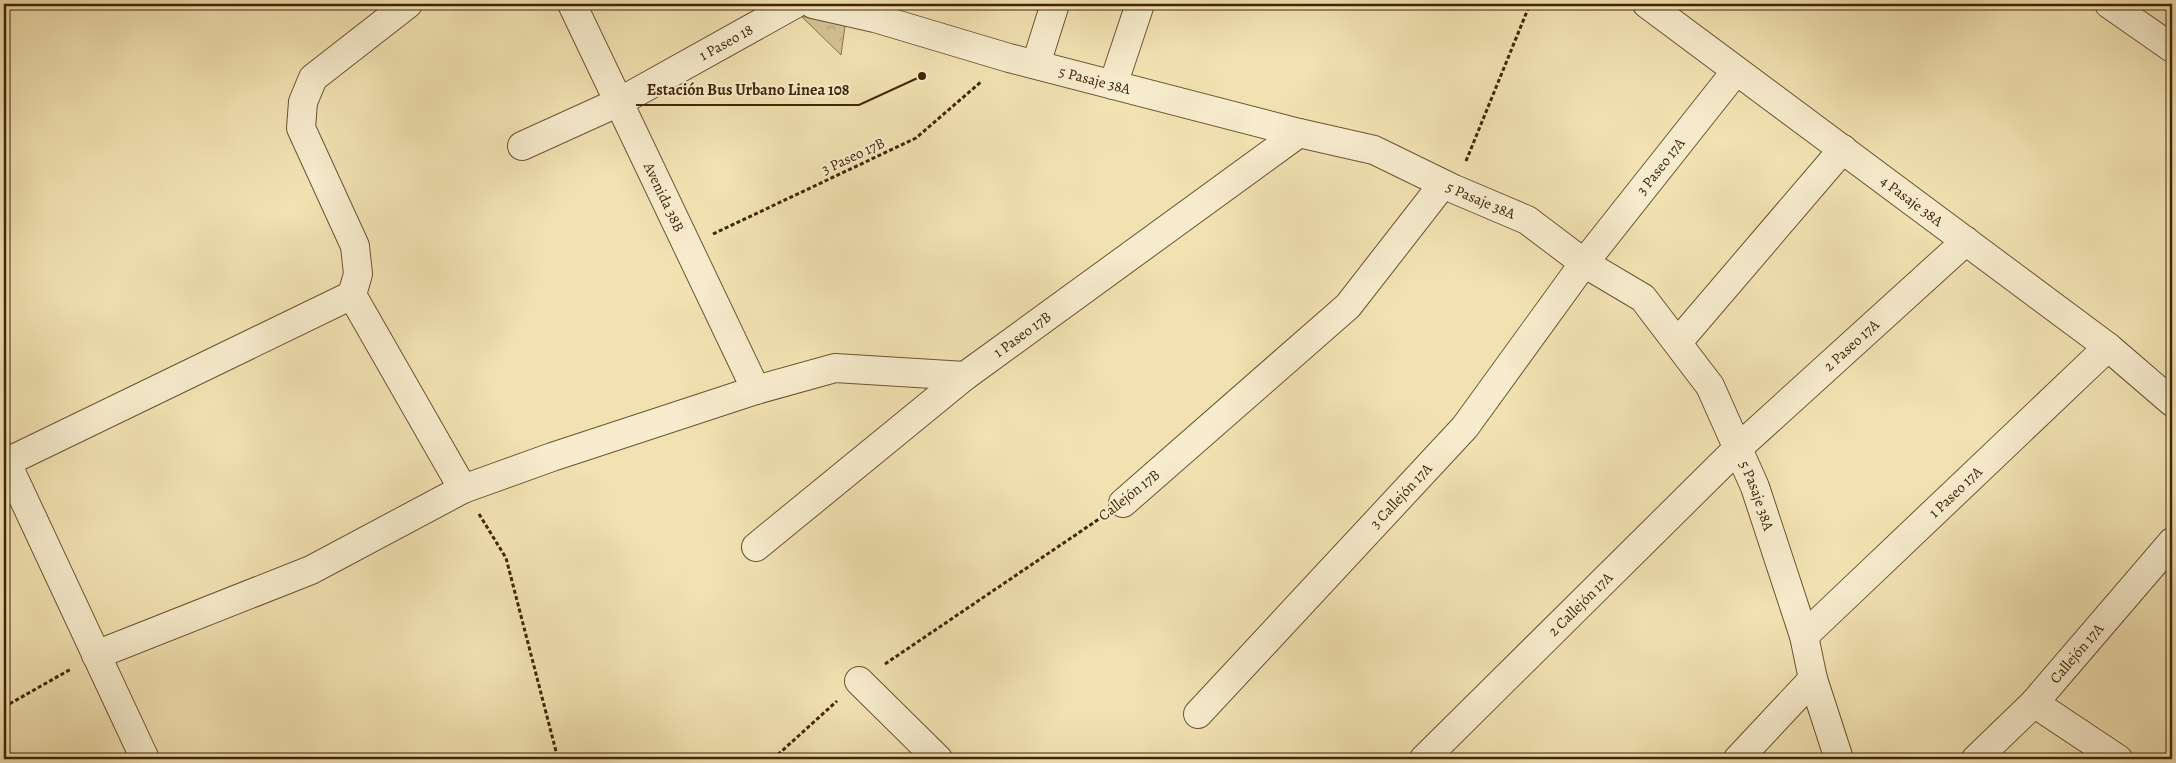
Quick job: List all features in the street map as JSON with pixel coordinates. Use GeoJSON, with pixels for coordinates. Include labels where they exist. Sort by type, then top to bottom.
{"type":"FeatureCollection","features":[{"type":"Feature","properties":{"kind":"street"},"geometry":{"type":"LineString","coordinates":[[408,4],[313,78],[303,102],[301,128],[355,246],[358,274],[352,295],[463,489]]}},
{"type":"Feature","properties":{"kind":"street","name":"Avenida 38B"},"geometry":{"type":"LineString","coordinates":[[572,4],[756,390]]}},
{"type":"Feature","properties":{"kind":"street","name":"1 Paseo 18"},"geometry":{"type":"LineString","coordinates":[[522,146],[619,102],[795,4]]}},
{"type":"Feature","properties":{"kind":"street","name":"5 Pasaje 38A"},"geometry":{"type":"LineString","coordinates":[[813,4],[876,18],[1009,58],[1300,133],[1374,150],[1449,187],[1527,220],[1584,263],[1643,298],[1710,386],[1755,487],[1804,636],[1813,679],[1839,759]]}},
{"type":"Feature","properties":{"kind":"street"},"geometry":{"type":"LineString","coordinates":[[1036,64],[1055,4]]}},
{"type":"Feature","properties":{"kind":"street"},"geometry":{"type":"LineString","coordinates":[[1113,85],[1140,4]]}},
{"type":"Feature","properties":{"kind":"street","name":"4 Pasaje 38A"},"geometry":{"type":"LineString","coordinates":[[1647,4],[2108,347],[2172,402]]}},
{"type":"Feature","properties":{"kind":"street"},"geometry":{"type":"LineString","coordinates":[[2109,4],[2172,48]]}},
{"type":"Feature","properties":{"kind":"street","name":"3 Paseo 17A"},"geometry":{"type":"LineString","coordinates":[[1584,263],[1736,71]]}},
{"type":"Feature","properties":{"kind":"street","name":"1 Paseo 17B"},"geometry":{"type":"LineString","coordinates":[[756,547],[965,376],[1300,133]]}},
{"type":"Feature","properties":{"kind":"street"},"geometry":{"type":"LineString","coordinates":[[1678,342],[1843,149]]}},
{"type":"Feature","properties":{"kind":"street","name":"Callejón 17B"},"geometry":{"type":"LineString","coordinates":[[1122,503],[1348,306],[1449,187]]}},
{"type":"Feature","properties":{"kind":"street","name":"2 Paseo 17A"},"geometry":{"type":"LineString","coordinates":[[1737,449],[1966,241]]}},
{"type":"Feature","properties":{"kind":"street","name":"3 Callejón 17A"},"geometry":{"type":"LineString","coordinates":[[1198,714],[1465,426],[1584,263]]}},
{"type":"Feature","properties":{"kind":"street"},"geometry":{"type":"LineString","coordinates":[[145,759],[5,459],[352,295]]}},
{"type":"Feature","properties":{"kind":"street","name":"1 Paseo 17A"},"geometry":{"type":"LineString","coordinates":[[1804,636],[2108,347]]}},
{"type":"Feature","properties":{"kind":"street"},"geometry":{"type":"LineString","coordinates":[[96,656],[311,570],[463,489],[552,457],[756,390],[835,368],[965,376]]}},
{"type":"Feature","properties":{"kind":"street","name":"2 Callejón 17A"},"geometry":{"type":"LineString","coordinates":[[1424,759],[1737,449]]}},
{"type":"Feature","properties":{"kind":"street","name":"Callejón 17A"},"geometry":{"type":"LineString","coordinates":[[1976,759],[2034,703],[2172,542]]}},
{"type":"Feature","properties":{"kind":"street"},"geometry":{"type":"LineString","coordinates":[[1738,759],[1813,679]]}},
{"type":"Feature","properties":{"kind":"street"},"geometry":{"type":"LineString","coordinates":[[859,681],[938,759]]}},
{"type":"Feature","properties":{"kind":"street"},"geometry":{"type":"LineString","coordinates":[[2034,703],[2118,759]]}},
{"type":"Feature","properties":{"kind":"path"},"geometry":{"type":"LineString","coordinates":[[1449,187],[1530,4]]}},
{"type":"Feature","properties":{"kind":"path","name":"3 Paseo 17B"},"geometry":{"type":"LineString","coordinates":[[688,246],[916,138],[1009,58]]}},
{"type":"Feature","properties":{"kind":"path"},"geometry":{"type":"LineString","coordinates":[[463,489],[506,558],[558,759]]}},
{"type":"Feature","properties":{"kind":"path","name":"Callejón 17B"},"geometry":{"type":"LineString","coordinates":[[773,759],[859,681],[1122,503]]}},
{"type":"Feature","properties":{"kind":"path"},"geometry":{"type":"LineString","coordinates":[[4,708],[96,656]]}},
{"type":"Feature","properties":{"kind":"green space"},"geometry":{"type":"Polygon","coordinates":[[[801,16],[845,26],[841,55],[801,16]]]}},
{"type":"Feature","properties":{"kind":"place","name":"Estación Bus Urbano Linea 108"},"geometry":{"type":"Point","coordinates":[922,76]}}]}
